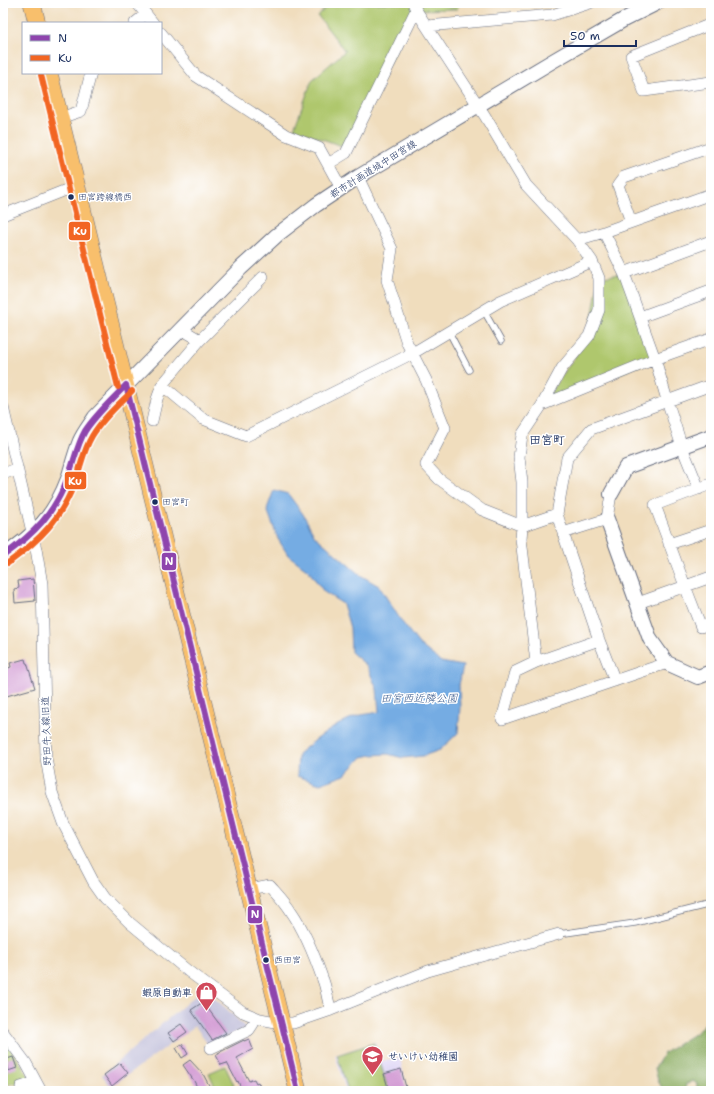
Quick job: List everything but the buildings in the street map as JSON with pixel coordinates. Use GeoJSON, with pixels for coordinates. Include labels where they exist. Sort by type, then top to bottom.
{"type":"FeatureCollection","features":[{"type":"Feature","properties":{"kind":"main road"},"geometry":{"type":"LineString","coordinates":[[32,3],[37,22]]}},
{"type":"Feature","properties":{"kind":"main road"},"geometry":{"type":"LineString","coordinates":[[49,74],[76,186],[237,824],[249,889],[298,1091]]}},
{"type":"Feature","properties":{"kind":"street"},"geometry":{"type":"LineString","coordinates":[[137,3],[152,22]]}},
{"type":"Feature","properties":{"kind":"street"},"geometry":{"type":"LineString","coordinates":[[427,26],[552,15],[590,3]]}},
{"type":"Feature","properties":{"kind":"street","name":"都市計画道城中田宮線"},"geometry":{"type":"LineString","coordinates":[[3,556],[33,534],[49,516],[68,479],[81,440],[95,417],[241,268],[272,240],[316,205],[358,177],[598,35],[657,3]]}},
{"type":"Feature","properties":{"kind":"street"},"geometry":{"type":"LineString","coordinates":[[415,6],[479,106],[526,185],[577,240],[592,261],[599,278],[599,310],[590,336],[562,368],[542,405],[522,435],[519,457],[522,482],[521,539],[536,662]]}},
{"type":"Feature","properties":{"kind":"street"},"geometry":{"type":"LineString","coordinates":[[328,164],[346,153],[415,6]]}},
{"type":"Feature","properties":{"kind":"street"},"geometry":{"type":"LineString","coordinates":[[136,22],[146,14]]}},
{"type":"Feature","properties":{"kind":"street"},"geometry":{"type":"LineString","coordinates":[[711,24],[631,56],[644,91],[711,82]]}},
{"type":"Feature","properties":{"kind":"street"},"geometry":{"type":"LineString","coordinates":[[162,34],[196,76],[286,135],[319,148],[341,188]]}},
{"type":"Feature","properties":{"kind":"street"},"geometry":{"type":"LineString","coordinates":[[60,118],[82,111],[90,74]]}},
{"type":"Feature","properties":{"kind":"street"},"geometry":{"type":"LineString","coordinates":[[630,222],[618,185],[624,177],[711,147]]}},
{"type":"Feature","properties":{"kind":"street"},"geometry":{"type":"LineString","coordinates":[[358,177],[392,249],[387,280],[407,343],[426,380],[445,428],[426,465],[439,479],[482,510],[522,526],[557,514]]}},
{"type":"Feature","properties":{"kind":"street"},"geometry":{"type":"LineString","coordinates":[[3,215],[76,186]]}},
{"type":"Feature","properties":{"kind":"street"},"geometry":{"type":"LineString","coordinates":[[577,240],[711,194]]}},
{"type":"Feature","properties":{"kind":"street"},"geometry":{"type":"LineString","coordinates":[[604,232],[624,273],[656,359],[682,447],[699,489]]}},
{"type":"Feature","properties":{"kind":"street"},"geometry":{"type":"LineString","coordinates":[[624,273],[711,241]]}},
{"type":"Feature","properties":{"kind":"street"},"geometry":{"type":"LineString","coordinates":[[162,385],[202,419],[246,436],[413,353],[500,300],[592,261]]}},
{"type":"Feature","properties":{"kind":"street"},"geometry":{"type":"LineString","coordinates":[[152,421],[162,385],[200,340],[264,277]]}},
{"type":"Feature","properties":{"kind":"street"},"geometry":{"type":"LineString","coordinates":[[640,317],[711,291]]}},
{"type":"Feature","properties":{"kind":"street"},"geometry":{"type":"LineString","coordinates":[[181,328],[200,340]]}},
{"type":"Feature","properties":{"kind":"street"},"geometry":{"type":"LineString","coordinates":[[542,405],[711,338]]}},
{"type":"Feature","properties":{"kind":"street"},"geometry":{"type":"LineString","coordinates":[[615,681],[599,640],[557,514],[567,458],[591,429],[711,385]]}},
{"type":"Feature","properties":{"kind":"street","name":"野田牛久線旧道"},"geometry":{"type":"LineString","coordinates":[[3,407],[16,469],[33,534],[42,584],[46,758],[52,792],[63,823],[94,881],[116,910],[130,923],[243,1012],[255,1017],[281,1023]]}},
{"type":"Feature","properties":{"kind":"street"},"geometry":{"type":"LineString","coordinates":[[710,674],[698,677],[667,663],[650,639],[607,519],[610,494],[626,467],[711,436]]}},
{"type":"Feature","properties":{"kind":"street"},"geometry":{"type":"LineString","coordinates":[[3,474],[16,469]]}},
{"type":"Feature","properties":{"kind":"street"},"geometry":{"type":"LineString","coordinates":[[711,484],[655,505],[701,627],[711,623]]}},
{"type":"Feature","properties":{"kind":"street"},"geometry":{"type":"LineString","coordinates":[[563,533],[607,519]]}},
{"type":"Feature","properties":{"kind":"street"},"geometry":{"type":"LineString","coordinates":[[669,544],[711,530]]}},
{"type":"Feature","properties":{"kind":"street"},"geometry":{"type":"LineString","coordinates":[[638,603],[711,577]]}},
{"type":"Feature","properties":{"kind":"street"},"geometry":{"type":"LineString","coordinates":[[599,640],[536,662],[515,672],[502,719],[667,663]]}},
{"type":"Feature","properties":{"kind":"street"},"geometry":{"type":"LineString","coordinates":[[249,889],[270,885],[291,910],[301,927],[315,958],[324,982],[331,1010]]}},
{"type":"Feature","properties":{"kind":"street"},"geometry":{"type":"LineString","coordinates":[[281,1023],[293,1023],[331,1010],[428,971],[559,934]]}},
{"type":"Feature","properties":{"kind":"street"},"geometry":{"type":"LineString","coordinates":[[212,1048],[248,1030],[253,1024],[255,1017]]}},
{"type":"Feature","properties":{"kind":"street"},"geometry":{"type":"LineString","coordinates":[[3,1032],[26,1063],[39,1087],[21,1088],[21,1091]]}},
{"type":"Feature","properties":{"kind":"lane"},"geometry":{"type":"LineString","coordinates":[[484,310],[501,341]]}},
{"type":"Feature","properties":{"kind":"lane"},"geometry":{"type":"LineString","coordinates":[[449,332],[469,370]]}},
{"type":"Feature","properties":{"kind":"lane"},"geometry":{"type":"LineString","coordinates":[[559,934],[635,923],[711,904]]}},
{"type":"Feature","properties":{"kind":"shaded area"},"geometry":{"type":"Polygon","coordinates":[[[203,989],[226,1008],[246,1028],[209,1046],[195,1026],[111,1087],[102,1075],[203,989]]]}},
{"type":"Feature","properties":{"kind":"shaded area","name":"せいけい幼稚園"},"geometry":{"type":"Polygon","coordinates":[[[375,1042],[381,1061],[400,1057],[407,1091],[346,1091],[335,1055],[375,1042]]]}},
{"type":"Feature","properties":{"kind":"green space"},"geometry":{"type":"Polygon","coordinates":[[[330,3],[460,3],[457,9],[416,10],[345,147],[294,129],[312,80],[345,51],[318,16],[330,3]]]}},
{"type":"Feature","properties":{"kind":"green space"},"geometry":{"type":"Polygon","coordinates":[[[624,273],[655,359],[542,405],[589,336],[599,278],[624,273]]]}},
{"type":"Feature","properties":{"kind":"green space"},"geometry":{"type":"Polygon","coordinates":[[[711,994],[711,1091],[696,1091],[697,1084],[693,1081],[686,1084],[685,1091],[664,1091],[658,1081],[655,1068],[664,1053],[697,1032],[710,1018],[709,995],[711,994]]]}},
{"type":"Feature","properties":{"kind":"green space"},"geometry":{"type":"Polygon","coordinates":[[[3,1037],[30,1078],[18,1083],[3,1085],[3,1037]]]}},
{"type":"Feature","properties":{"kind":"green space","name":"せいけい幼稚園"},"geometry":{"type":"Polygon","coordinates":[[[374,1043],[389,1091],[348,1091],[337,1055],[374,1043]]]}},
{"type":"Feature","properties":{"kind":"green space"},"geometry":{"type":"Polygon","coordinates":[[[225,1066],[234,1085],[221,1091],[217,1091],[209,1073],[225,1066]]]}},
{"type":"Feature","properties":{"kind":"water","name":"田宮西近隣公園"},"geometry":{"type":"Polygon","coordinates":[[[274,490],[288,494],[303,514],[315,536],[360,575],[379,586],[402,622],[419,644],[441,662],[463,666],[459,685],[460,707],[458,733],[440,750],[423,756],[403,758],[388,754],[362,757],[345,775],[320,784],[297,776],[298,754],[311,743],[347,720],[357,716],[379,712],[377,689],[367,666],[351,652],[350,628],[343,604],[324,592],[308,570],[288,555],[278,539],[267,509],[274,490]]]}},
{"type":"Feature","properties":{"kind":"transit line","name":"Ku"},"geometry":{"type":"LineString","coordinates":[[41,75],[118,387]]}},
{"type":"Feature","properties":{"kind":"transit line","name":"N"},"geometry":{"type":"LineString","coordinates":[[126,385],[298,1091]]}},
{"type":"Feature","properties":{"kind":"transit line","name":"N"},"geometry":{"type":"LineString","coordinates":[[3,556],[34,531],[50,512],[63,490],[85,431],[99,413],[126,385]]}},
{"type":"Feature","properties":{"kind":"transit line","name":"Ku"},"geometry":{"type":"LineString","coordinates":[[8,563],[40,537],[56,518],[69,495],[86,447],[92,436],[105,418],[132,391]]}},
{"type":"Feature","properties":{"kind":"place","name":"田宮跨線橋西"},"geometry":{"type":"Point","coordinates":[71,197]}},
{"type":"Feature","properties":{"kind":"place","name":"田宮町"},"geometry":{"type":"Point","coordinates":[155,502]}},
{"type":"Feature","properties":{"kind":"place","name":"西田宮"},"geometry":{"type":"Point","coordinates":[266,960]}},
{"type":"Feature","properties":{"kind":"place","name":"蝦原自動車"},"geometry":{"type":"Point","coordinates":[207,1012]}},
{"type":"Feature","properties":{"kind":"place","name":"せいけい幼稚園"},"geometry":{"type":"Point","coordinates":[373,1076]}},
{"type":"Feature","properties":{"kind":"district","name":"田宮町"},"geometry":{"type":"Point","coordinates":[547,440]}}]}
